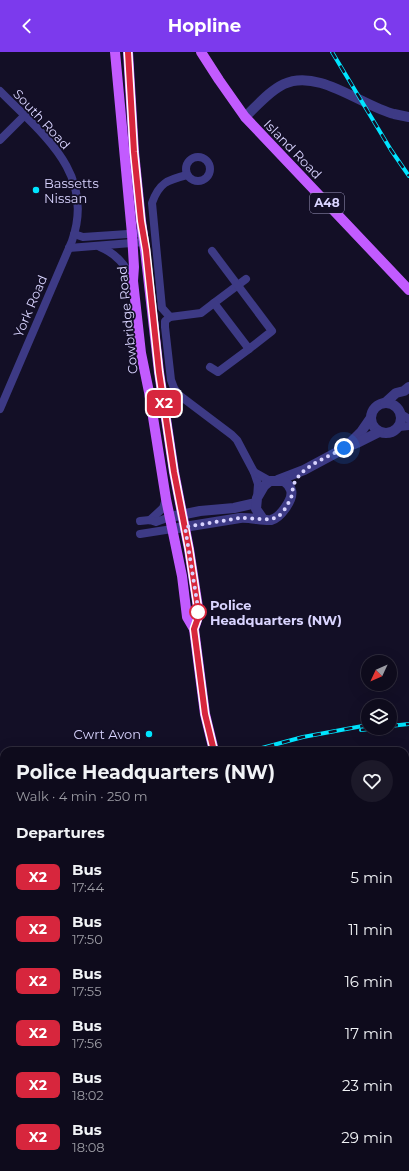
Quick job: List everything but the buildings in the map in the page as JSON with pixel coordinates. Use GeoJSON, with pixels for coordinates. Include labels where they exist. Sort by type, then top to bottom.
{"type":"FeatureCollection","features":[{"type":"Feature","properties":{"kind":"main road","name":"Cowbridge Road"},"geometry":{"type":"LineString","coordinates":[[114,52],[132,239],[134,267],[133,281],[141,353],[149,392],[166,500],[182,576],[187,617],[194,629],[205,714],[213,747]]}},
{"type":"Feature","properties":{"kind":"main road","name":"Cowbridge Road"},"geometry":{"type":"LineString","coordinates":[[128,52],[134,152],[159,372],[174,472],[185,527],[199,615],[194,629]]}},
{"type":"Feature","properties":{"kind":"main road","name":"Island Road"},"geometry":{"type":"LineString","coordinates":[[202,52],[219,80],[245,117],[409,290]]}},
{"type":"Feature","properties":{"kind":"street"},"geometry":{"type":"LineString","coordinates":[[245,117],[283,84],[298,80],[317,82],[393,114],[409,117]]}},
{"type":"Feature","properties":{"kind":"street","name":"South Road"},"geometry":{"type":"LineString","coordinates":[[0,91],[51,144],[65,162],[74,182],[77,197],[74,234]]}},
{"type":"Feature","properties":{"kind":"street"},"geometry":{"type":"LineString","coordinates":[[0,140],[24,116]]}},
{"type":"Feature","properties":{"kind":"street"},"geometry":{"type":"LineString","coordinates":[[170,317],[162,308],[152,203],[159,188],[163,184],[170,180],[187,175]]}},
{"type":"Feature","properties":{"kind":"street"},"geometry":{"type":"LineString","coordinates":[[74,234],[83,237],[132,239]]}},
{"type":"Feature","properties":{"kind":"street","name":"York Road"},"geometry":{"type":"LineString","coordinates":[[0,409],[74,234]]}},
{"type":"Feature","properties":{"kind":"street"},"geometry":{"type":"LineString","coordinates":[[69,248],[100,246],[143,238]]}},
{"type":"Feature","properties":{"kind":"street"},"geometry":{"type":"LineString","coordinates":[[100,246],[109,250],[122,261],[133,281]]}},
{"type":"Feature","properties":{"kind":"street"},"geometry":{"type":"LineString","coordinates":[[210,367],[218,372],[272,330],[212,251]]}},
{"type":"Feature","properties":{"kind":"street"},"geometry":{"type":"LineString","coordinates":[[246,279],[201,313],[170,317],[165,321],[165,327],[171,380],[174,388],[180,395],[232,434],[254,472],[258,484],[256,509],[263,519]]}},
{"type":"Feature","properties":{"kind":"street"},"geometry":{"type":"LineString","coordinates":[[214,303],[249,348]]}},
{"type":"Feature","properties":{"kind":"street"},"geometry":{"type":"LineString","coordinates":[[344,448],[361,432],[370,419],[376,406],[384,403],[396,393],[406,389]]}},
{"type":"Feature","properties":{"kind":"street"},"geometry":{"type":"LineString","coordinates":[[140,521],[150,520],[156,522],[200,511],[234,508],[256,501],[264,486],[274,480],[287,477],[304,470],[344,448],[379,432],[393,432],[404,426],[401,422],[403,415],[401,398],[406,389]]}},
{"type":"Feature","properties":{"kind":"street"},"geometry":{"type":"LineString","coordinates":[[384,403],[391,403],[403,415]]}},
{"type":"Feature","properties":{"kind":"street"},"geometry":{"type":"LineString","coordinates":[[370,419],[372,425],[379,432]]}},
{"type":"Feature","properties":{"kind":"street"},"geometry":{"type":"LineString","coordinates":[[140,534],[240,518],[270,520],[281,514],[290,499],[291,490],[295,480],[304,470]]}},
{"type":"Feature","properties":{"kind":"street"},"geometry":{"type":"LineString","coordinates":[[254,472],[274,480],[284,481],[288,484],[291,490]]}},
{"type":"Feature","properties":{"kind":"street"},"geometry":{"type":"LineString","coordinates":[[150,520],[162,508],[166,500]]}},
{"type":"Feature","properties":{"kind":"railway"},"geometry":{"type":"LineString","coordinates":[[332,52],[391,150],[409,176]]}},
{"type":"Feature","properties":{"kind":"railway"},"geometry":{"type":"LineString","coordinates":[[397,725],[409,724]]}},
{"type":"Feature","properties":{"kind":"railway"},"geometry":{"type":"LineString","coordinates":[[266,747],[303,737],[361,726]]}},
{"type":"Feature","properties":{"kind":"bus line","name":"X2"},"geometry":{"type":"LineString","coordinates":[[128,52],[134,121],[134,152],[159,372],[173,455],[174,472],[189,549],[199,615],[194,629],[205,714],[213,747]]}},
{"type":"Feature","properties":{"kind":"place","name":"Bassetts Nissan"},"geometry":{"type":"Point","coordinates":[36,190]}},
{"type":"Feature","properties":{"kind":"place","name":"Police Headquarters (NW)"},"geometry":{"type":"Point","coordinates":[198,612]}},
{"type":"Feature","properties":{"kind":"place","name":"Cwrt Avon"},"geometry":{"type":"Point","coordinates":[149,734]}},
{"type":"Feature","properties":{"kind":"route"},"geometry":{"type":"LineString","coordinates":[[198,612],[199,614],[185,527],[249,517],[270,520],[276,518],[286,507],[292,493],[291,490],[295,480],[304,470],[344,448]]}}]}
